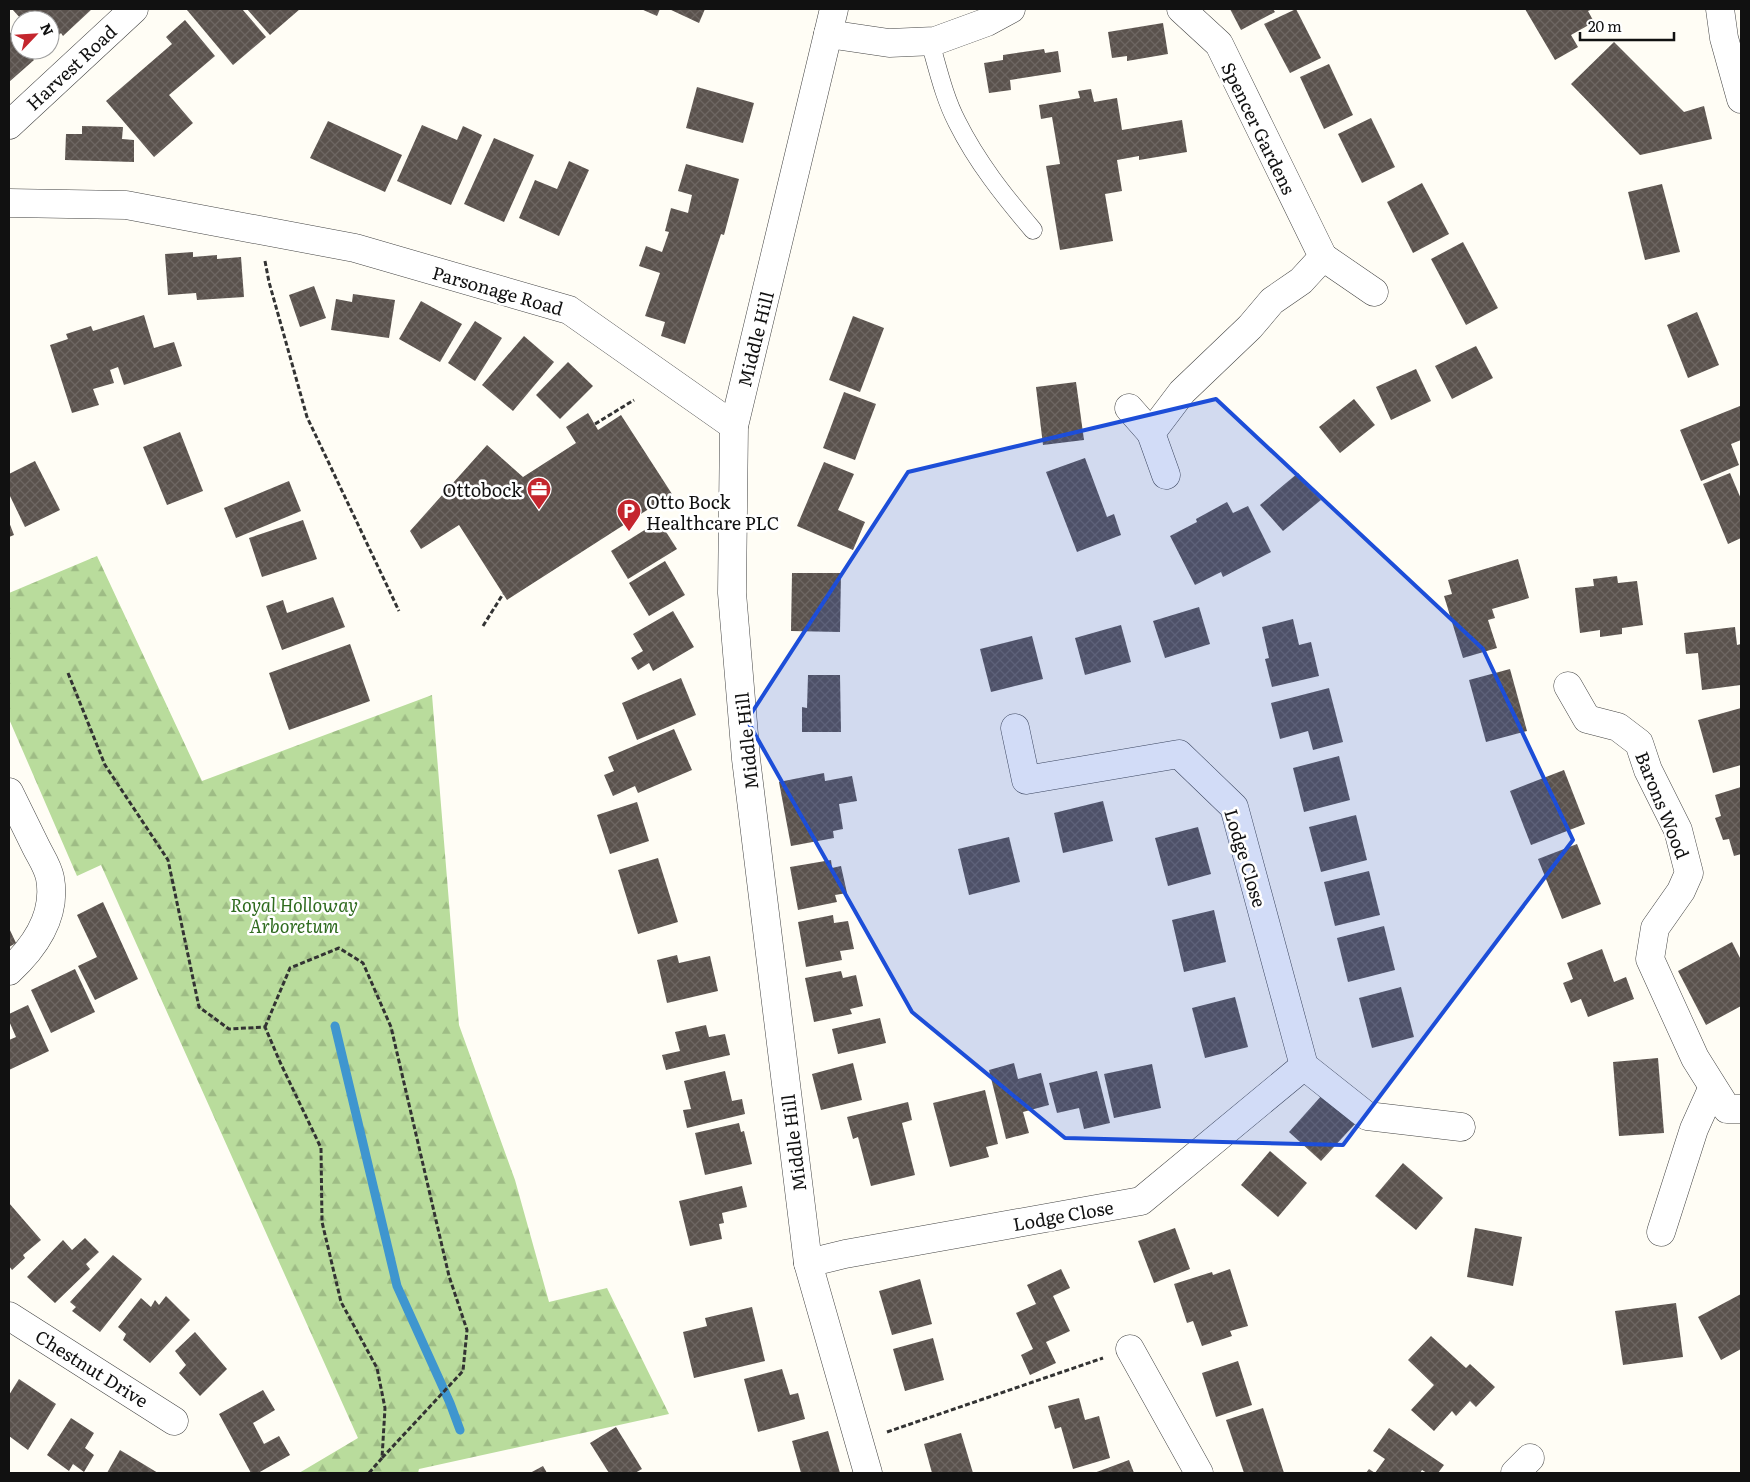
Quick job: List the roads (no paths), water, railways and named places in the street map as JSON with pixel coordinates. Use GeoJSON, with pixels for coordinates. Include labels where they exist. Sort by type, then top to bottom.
{"type":"FeatureCollection","features":[{"type":"Feature","properties":{"kind":"street","name":"Harvest Road"},"geometry":{"type":"LineString","coordinates":[[10,120],[134,9]]}},
{"type":"Feature","properties":{"kind":"street"},"geometry":{"type":"LineString","coordinates":[[831,22],[889,43],[930,42],[988,22],[1010,9]]}},
{"type":"Feature","properties":{"kind":"street","name":"Spencer Gardens"},"geometry":{"type":"LineString","coordinates":[[1182,9],[1219,44],[1323,257],[1374,292]]}},
{"type":"Feature","properties":{"kind":"street"},"geometry":{"type":"LineString","coordinates":[[1720,9],[1724,38],[1741,100]]}},
{"type":"Feature","properties":{"kind":"street","name":"Middle Hill"},"geometry":{"type":"LineString","coordinates":[[831,22],[734,426],[732,592],[746,759],[808,1263],[868,1473]]}},
{"type":"Feature","properties":{"kind":"street","name":"Parsonage Road"},"geometry":{"type":"LineString","coordinates":[[9,203],[126,205],[355,248],[569,310],[734,426]]}},
{"type":"Feature","properties":{"kind":"street"},"geometry":{"type":"LineString","coordinates":[[1151,433],[1182,392],[1250,327],[1272,301],[1301,281],[1323,257]]}},
{"type":"Feature","properties":{"kind":"street"},"geometry":{"type":"LineString","coordinates":[[1129,408],[1151,433],[1166,475]]}},
{"type":"Feature","properties":{"kind":"street","name":"Barons Wood"},"geometry":{"type":"LineString","coordinates":[[1568,686],[1587,719],[1618,727],[1639,743],[1648,770],[1678,830],[1689,873],[1681,891],[1655,928],[1650,959],[1695,1058],[1712,1089],[1727,1109],[1741,1109]]}},
{"type":"Feature","properties":{"kind":"street","name":"Lodge Close"},"geometry":{"type":"LineString","coordinates":[[808,1263],[846,1254],[1141,1201],[1304,1066],[1234,807],[1179,754],[1026,780],[1015,728]]}},
{"type":"Feature","properties":{"kind":"street"},"geometry":{"type":"LineString","coordinates":[[9,792],[50,876],[52,893],[49,911],[39,936],[20,961],[9,971]]}},
{"type":"Feature","properties":{"kind":"street"},"geometry":{"type":"LineString","coordinates":[[1304,1066],[1367,1116],[1461,1127]]}},
{"type":"Feature","properties":{"kind":"street"},"geometry":{"type":"LineString","coordinates":[[1661,1232],[1694,1129],[1712,1089]]}},
{"type":"Feature","properties":{"kind":"street","name":"Chestnut Drive"},"geometry":{"type":"LineString","coordinates":[[9,1316],[174,1421]]}},
{"type":"Feature","properties":{"kind":"street"},"geometry":{"type":"LineString","coordinates":[[1130,1348],[1199,1473]]}},
{"type":"Feature","properties":{"kind":"lane"},"geometry":{"type":"LineString","coordinates":[[930,42],[942,85],[956,121],[984,170],[1033,230]]}},
{"type":"Feature","properties":{"kind":"waterway"},"geometry":{"type":"LineString","coordinates":[[335,1026],[397,1286],[450,1403],[460,1430]]}},
{"type":"Feature","properties":{"kind":"place","name":"Ottobock"},"geometry":{"type":"Point","coordinates":[539,510]}},
{"type":"Feature","properties":{"kind":"place","name":"Otto Bock Healthcare PLC"},"geometry":{"type":"Point","coordinates":[629,532]}},
{"type":"Feature","properties":{"kind":"park label","name":"Royal Holloway Arboretum"},"geometry":{"type":"Point","coordinates":[294,914]}}]}
